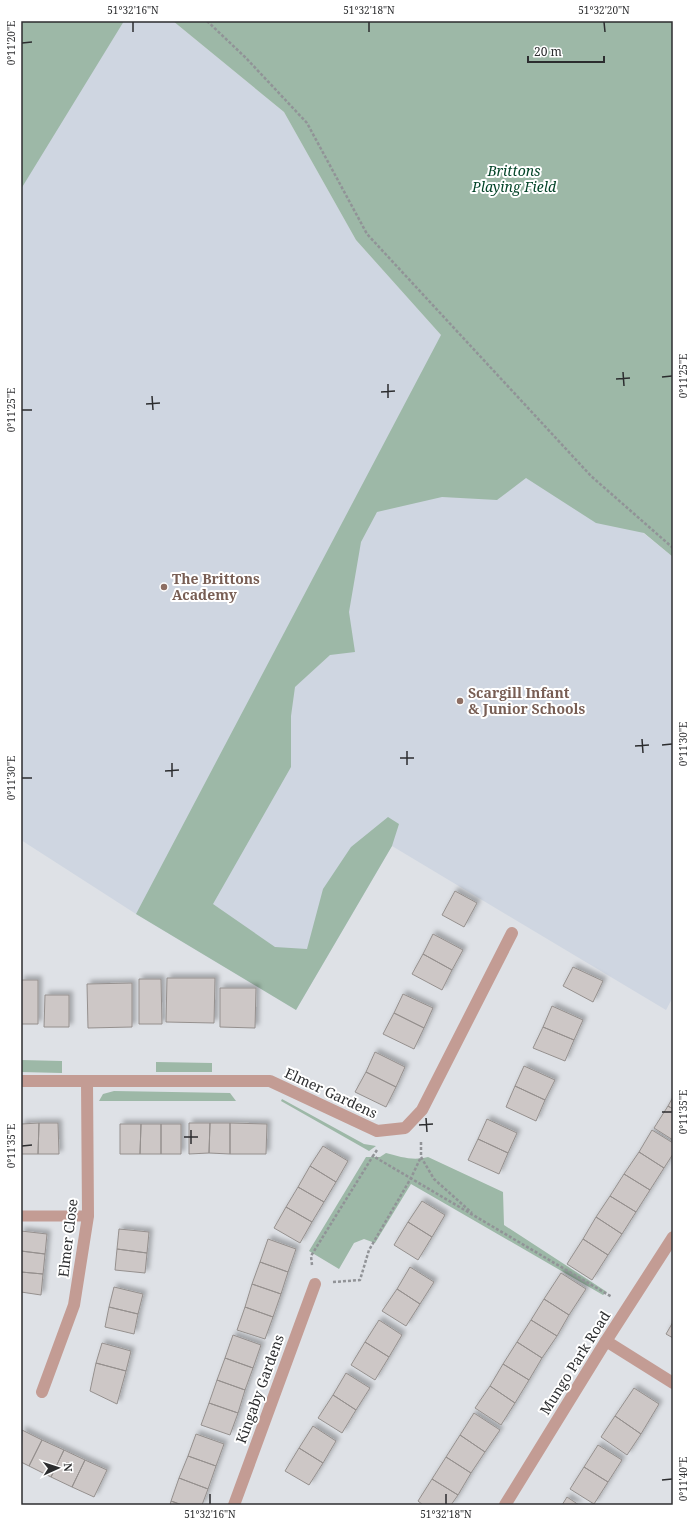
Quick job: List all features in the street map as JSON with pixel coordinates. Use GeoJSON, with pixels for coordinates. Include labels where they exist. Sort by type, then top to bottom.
{"type":"FeatureCollection","features":[{"type":"Feature","properties":{"kind":"street","name":"Elmer Gardens"},"geometry":{"type":"LineString","coordinates":[[21,1081],[270,1081],[377,1131],[405,1128],[422,1110],[512,933]]}},
{"type":"Feature","properties":{"kind":"street","name":"Elmer Close"},"geometry":{"type":"LineString","coordinates":[[42,1392],[74,1305],[88,1216],[87,1082]]}},
{"type":"Feature","properties":{"kind":"street","name":"Mungo Park Road"},"geometry":{"type":"LineString","coordinates":[[505,1505],[606,1341],[673,1237]]}},
{"type":"Feature","properties":{"kind":"street","name":"Kingaby Gardens"},"geometry":{"type":"LineString","coordinates":[[234,1505],[315,1284]]}},
{"type":"Feature","properties":{"kind":"street"},"geometry":{"type":"LineString","coordinates":[[606,1341],[673,1384]]}},
{"type":"Feature","properties":{"kind":"lane"},"geometry":{"type":"LineString","coordinates":[[21,1216],[88,1216]]}},
{"type":"Feature","properties":{"kind":"path"},"geometry":{"type":"LineString","coordinates":[[207,21],[246,58],[307,123],[367,234],[590,476],[673,548]]}},
{"type":"Feature","properties":{"kind":"path"},"geometry":{"type":"LineString","coordinates":[[377,1131],[378,1148],[311,1256],[315,1284],[360,1280],[369,1250],[411,1178],[421,1156],[421,1142]]}},
{"type":"Feature","properties":{"kind":"path"},"geometry":{"type":"LineString","coordinates":[[373,1156],[628,1307]]}},
{"type":"Feature","properties":{"kind":"path"},"geometry":{"type":"LineString","coordinates":[[421,1156],[434,1179],[476,1217]]}},
{"type":"Feature","properties":{"kind":"shaded area"},"geometry":{"type":"Polygon","coordinates":[[[21,21],[173,21],[284,112],[356,240],[441,335],[574,477],[673,557],[673,997],[666,1010],[392,846],[296,1010],[136,914],[21,840],[21,21]]]}},
{"type":"Feature","properties":{"kind":"green space"},"geometry":{"type":"Polygon","coordinates":[[[21,21],[124,21],[21,189],[21,21]]]}},
{"type":"Feature","properties":{"kind":"green space","name":"Brittons Playing Field"},"geometry":{"type":"Polygon","coordinates":[[[173,21],[673,21],[673,557],[644,533],[596,523],[526,478],[497,500],[442,497],[377,512],[361,542],[349,612],[355,652],[330,655],[295,687],[291,716],[291,767],[213,904],[275,947],[307,949],[323,889],[351,847],[388,817],[399,824],[392,846],[296,1010],[136,914],[441,335],[356,240],[284,112],[173,21]]]}},
{"type":"Feature","properties":{"kind":"green space"},"geometry":{"type":"Polygon","coordinates":[[[21,1060],[62,1061],[62,1073],[21,1072],[21,1060]]]}},
{"type":"Feature","properties":{"kind":"green space"},"geometry":{"type":"Polygon","coordinates":[[[156,1062],[212,1063],[212,1072],[156,1072],[156,1062]]]}},
{"type":"Feature","properties":{"kind":"green space"},"geometry":{"type":"Polygon","coordinates":[[[114,1091],[230,1093],[236,1101],[99,1101],[103,1094],[114,1091]]]}},
{"type":"Feature","properties":{"kind":"green space"},"geometry":{"type":"Polygon","coordinates":[[[282,1099],[364,1144],[376,1146],[369,1151],[281,1101],[282,1099]]]}},
{"type":"Feature","properties":{"kind":"green space"},"geometry":{"type":"Polygon","coordinates":[[[386,1153],[412,1159],[428,1157],[503,1192],[504,1225],[607,1292],[603,1295],[411,1184],[375,1243],[364,1239],[354,1243],[339,1269],[309,1251],[366,1157],[380,1157],[386,1153]]]}},
{"type":"Feature","properties":{"kind":"building"},"geometry":{"type":"Polygon","coordinates":[[[455,891],[477,903],[464,927],[442,915],[455,891]]]}},
{"type":"Feature","properties":{"kind":"building"},"geometry":{"type":"Polygon","coordinates":[[[433,934],[463,950],[452,970],[423,954],[433,934]]]}},
{"type":"Feature","properties":{"kind":"building"},"geometry":{"type":"Polygon","coordinates":[[[423,954],[452,970],[442,990],[412,974],[423,954]]]}},
{"type":"Feature","properties":{"kind":"building"},"geometry":{"type":"Polygon","coordinates":[[[573,967],[603,981],[593,1002],[563,986],[573,967]]]}},
{"type":"Feature","properties":{"kind":"building"},"geometry":{"type":"Polygon","coordinates":[[[167,978],[215,978],[214,1023],[166,1022],[167,978]]]}},
{"type":"Feature","properties":{"kind":"building"},"geometry":{"type":"Polygon","coordinates":[[[139,979],[161,979],[162,1024],[139,1024],[139,979]]]}},
{"type":"Feature","properties":{"kind":"building"},"geometry":{"type":"Polygon","coordinates":[[[21,980],[38,980],[38,1024],[21,1024],[21,980]]]}},
{"type":"Feature","properties":{"kind":"building"},"geometry":{"type":"Polygon","coordinates":[[[132,983],[132,1027],[88,1028],[87,984],[132,983]]]}},
{"type":"Feature","properties":{"kind":"building"},"geometry":{"type":"Polygon","coordinates":[[[220,988],[256,988],[255,1028],[220,1027],[220,988]]]}},
{"type":"Feature","properties":{"kind":"building"},"geometry":{"type":"Polygon","coordinates":[[[403,994],[433,1008],[424,1028],[394,1013],[403,994]]]}},
{"type":"Feature","properties":{"kind":"building"},"geometry":{"type":"Polygon","coordinates":[[[45,995],[69,995],[69,1027],[44,1027],[45,995]]]}},
{"type":"Feature","properties":{"kind":"building"},"geometry":{"type":"Polygon","coordinates":[[[552,1006],[583,1020],[574,1040],[543,1027],[552,1006]]]}},
{"type":"Feature","properties":{"kind":"building"},"geometry":{"type":"Polygon","coordinates":[[[394,1013],[424,1028],[414,1049],[383,1034],[394,1013]]]}},
{"type":"Feature","properties":{"kind":"building"},"geometry":{"type":"Polygon","coordinates":[[[543,1027],[574,1040],[565,1061],[533,1048],[543,1027]]]}},
{"type":"Feature","properties":{"kind":"building"},"geometry":{"type":"Polygon","coordinates":[[[375,1052],[405,1067],[396,1087],[366,1072],[375,1052]]]}},
{"type":"Feature","properties":{"kind":"building"},"geometry":{"type":"Polygon","coordinates":[[[524,1066],[555,1080],[545,1100],[515,1086],[524,1066]]]}},
{"type":"Feature","properties":{"kind":"building"},"geometry":{"type":"Polygon","coordinates":[[[366,1072],[396,1087],[386,1107],[355,1092],[366,1072]]]}},
{"type":"Feature","properties":{"kind":"building"},"geometry":{"type":"Polygon","coordinates":[[[515,1086],[545,1100],[536,1121],[506,1107],[515,1086]]]}},
{"type":"Feature","properties":{"kind":"building"},"geometry":{"type":"Polygon","coordinates":[[[673,1097],[673,1109],[668,1106],[673,1097]]]}},
{"type":"Feature","properties":{"kind":"building"},"geometry":{"type":"Polygon","coordinates":[[[668,1106],[673,1109],[673,1140],[654,1128],[668,1106]]]}},
{"type":"Feature","properties":{"kind":"building"},"geometry":{"type":"Polygon","coordinates":[[[487,1119],[517,1133],[508,1153],[478,1139],[487,1119]]]}},
{"type":"Feature","properties":{"kind":"building"},"geometry":{"type":"Polygon","coordinates":[[[39,1123],[38,1154],[21,1154],[21,1124],[39,1123]]]}},
{"type":"Feature","properties":{"kind":"building"},"geometry":{"type":"Polygon","coordinates":[[[39,1123],[58,1123],[59,1154],[38,1154],[39,1123]]]}},
{"type":"Feature","properties":{"kind":"building"},"geometry":{"type":"Polygon","coordinates":[[[189,1123],[210,1123],[209,1153],[189,1154],[189,1123]]]}},
{"type":"Feature","properties":{"kind":"building"},"geometry":{"type":"Polygon","coordinates":[[[210,1123],[230,1123],[230,1154],[209,1153],[210,1123]]]}},
{"type":"Feature","properties":{"kind":"building"},"geometry":{"type":"Polygon","coordinates":[[[230,1123],[267,1124],[266,1154],[230,1154],[230,1123]]]}},
{"type":"Feature","properties":{"kind":"building"},"geometry":{"type":"Polygon","coordinates":[[[120,1124],[141,1124],[140,1154],[120,1154],[120,1124]]]}},
{"type":"Feature","properties":{"kind":"building"},"geometry":{"type":"Polygon","coordinates":[[[141,1124],[161,1124],[161,1154],[140,1154],[141,1124]]]}},
{"type":"Feature","properties":{"kind":"building"},"geometry":{"type":"Polygon","coordinates":[[[161,1124],[181,1124],[181,1154],[161,1154],[161,1124]]]}},
{"type":"Feature","properties":{"kind":"building"},"geometry":{"type":"Polygon","coordinates":[[[652,1130],[673,1143],[673,1154],[664,1168],[639,1152],[652,1130]]]}},
{"type":"Feature","properties":{"kind":"building"},"geometry":{"type":"Polygon","coordinates":[[[478,1139],[508,1153],[499,1174],[468,1160],[478,1139]]]}},
{"type":"Feature","properties":{"kind":"building"},"geometry":{"type":"Polygon","coordinates":[[[323,1146],[348,1161],[336,1182],[310,1166],[323,1146]]]}},
{"type":"Feature","properties":{"kind":"building"},"geometry":{"type":"Polygon","coordinates":[[[639,1152],[664,1168],[650,1190],[624,1174],[639,1152]]]}},
{"type":"Feature","properties":{"kind":"building"},"geometry":{"type":"Polygon","coordinates":[[[310,1166],[336,1182],[324,1202],[298,1187],[310,1166]]]}},
{"type":"Feature","properties":{"kind":"building"},"geometry":{"type":"Polygon","coordinates":[[[624,1174],[650,1190],[636,1212],[610,1196],[624,1174]]]}},
{"type":"Feature","properties":{"kind":"building"},"geometry":{"type":"Polygon","coordinates":[[[298,1187],[324,1202],[312,1222],[286,1207],[298,1187]]]}},
{"type":"Feature","properties":{"kind":"building"},"geometry":{"type":"Polygon","coordinates":[[[610,1196],[636,1212],[622,1234],[596,1217],[610,1196]]]}},
{"type":"Feature","properties":{"kind":"building"},"geometry":{"type":"Polygon","coordinates":[[[422,1201],[445,1215],[432,1237],[408,1222],[422,1201]]]}},
{"type":"Feature","properties":{"kind":"building"},"geometry":{"type":"Polygon","coordinates":[[[286,1207],[312,1222],[300,1243],[274,1228],[286,1207]]]}},
{"type":"Feature","properties":{"kind":"building"},"geometry":{"type":"Polygon","coordinates":[[[596,1217],[622,1234],[608,1255],[583,1239],[596,1217]]]}},
{"type":"Feature","properties":{"kind":"building"},"geometry":{"type":"Polygon","coordinates":[[[408,1222],[432,1237],[418,1260],[394,1245],[408,1222]]]}},
{"type":"Feature","properties":{"kind":"building"},"geometry":{"type":"Polygon","coordinates":[[[119,1229],[149,1232],[147,1253],[117,1249],[119,1229]]]}},
{"type":"Feature","properties":{"kind":"building"},"geometry":{"type":"Polygon","coordinates":[[[21,1231],[47,1234],[45,1254],[21,1251],[21,1231]]]}},
{"type":"Feature","properties":{"kind":"building"},"geometry":{"type":"Polygon","coordinates":[[[268,1239],[296,1249],[288,1272],[260,1262],[268,1239]]]}},
{"type":"Feature","properties":{"kind":"building"},"geometry":{"type":"Polygon","coordinates":[[[583,1239],[608,1255],[592,1280],[567,1264],[583,1239]]]}},
{"type":"Feature","properties":{"kind":"building"},"geometry":{"type":"Polygon","coordinates":[[[117,1249],[147,1253],[145,1273],[115,1270],[117,1249]]]}},
{"type":"Feature","properties":{"kind":"building"},"geometry":{"type":"Polygon","coordinates":[[[21,1251],[45,1254],[43,1274],[21,1272],[21,1251]]]}},
{"type":"Feature","properties":{"kind":"building"},"geometry":{"type":"Polygon","coordinates":[[[260,1262],[288,1272],[281,1294],[252,1284],[260,1262]]]}},
{"type":"Feature","properties":{"kind":"building"},"geometry":{"type":"Polygon","coordinates":[[[410,1267],[434,1282],[420,1304],[397,1289],[410,1267]]]}},
{"type":"Feature","properties":{"kind":"building"},"geometry":{"type":"Polygon","coordinates":[[[21,1272],[43,1274],[41,1295],[21,1292],[21,1272]]]}},
{"type":"Feature","properties":{"kind":"building"},"geometry":{"type":"Polygon","coordinates":[[[561,1273],[586,1289],[569,1315],[544,1299],[561,1273]]]}},
{"type":"Feature","properties":{"kind":"building"},"geometry":{"type":"Polygon","coordinates":[[[252,1284],[281,1294],[273,1317],[245,1307],[252,1284]]]}},
{"type":"Feature","properties":{"kind":"building"},"geometry":{"type":"Polygon","coordinates":[[[114,1287],[143,1294],[138,1314],[109,1307],[114,1287]]]}},
{"type":"Feature","properties":{"kind":"building"},"geometry":{"type":"Polygon","coordinates":[[[397,1289],[420,1304],[406,1326],[382,1311],[397,1289]]]}},
{"type":"Feature","properties":{"kind":"building"},"geometry":{"type":"Polygon","coordinates":[[[544,1299],[569,1315],[557,1336],[531,1320],[544,1299]]]}},
{"type":"Feature","properties":{"kind":"building"},"geometry":{"type":"Polygon","coordinates":[[[109,1307],[138,1314],[134,1334],[105,1327],[109,1307]]]}},
{"type":"Feature","properties":{"kind":"building"},"geometry":{"type":"Polygon","coordinates":[[[245,1307],[273,1317],[265,1339],[237,1330],[245,1307]]]}},
{"type":"Feature","properties":{"kind":"building"},"geometry":{"type":"Polygon","coordinates":[[[379,1320],[402,1335],[389,1357],[365,1342],[379,1320]]]}},
{"type":"Feature","properties":{"kind":"building"},"geometry":{"type":"Polygon","coordinates":[[[531,1320],[557,1336],[542,1358],[517,1342],[531,1320]]]}},
{"type":"Feature","properties":{"kind":"building"},"geometry":{"type":"Polygon","coordinates":[[[673,1322],[673,1338],[666,1334],[673,1322]]]}},
{"type":"Feature","properties":{"kind":"building"},"geometry":{"type":"Polygon","coordinates":[[[233,1335],[261,1345],[253,1368],[225,1358],[233,1335]]]}},
{"type":"Feature","properties":{"kind":"building"},"geometry":{"type":"Polygon","coordinates":[[[365,1342],[389,1357],[375,1380],[351,1365],[365,1342]]]}},
{"type":"Feature","properties":{"kind":"building"},"geometry":{"type":"Polygon","coordinates":[[[517,1342],[542,1358],[529,1380],[503,1364],[517,1342]]]}},
{"type":"Feature","properties":{"kind":"building"},"geometry":{"type":"Polygon","coordinates":[[[102,1343],[131,1351],[126,1371],[96,1363],[102,1343]]]}},
{"type":"Feature","properties":{"kind":"building"},"geometry":{"type":"Polygon","coordinates":[[[225,1358],[253,1368],[245,1390],[217,1380],[225,1358]]]}},
{"type":"Feature","properties":{"kind":"building"},"geometry":{"type":"Polygon","coordinates":[[[96,1363],[126,1371],[117,1404],[90,1391],[96,1363]]]}},
{"type":"Feature","properties":{"kind":"building"},"geometry":{"type":"Polygon","coordinates":[[[503,1364],[529,1380],[515,1403],[490,1386],[503,1364]]]}},
{"type":"Feature","properties":{"kind":"building"},"geometry":{"type":"Polygon","coordinates":[[[346,1373],[370,1388],[356,1410],[333,1395],[346,1373]]]}},
{"type":"Feature","properties":{"kind":"building"},"geometry":{"type":"Polygon","coordinates":[[[217,1380],[245,1390],[238,1413],[209,1403],[217,1380]]]}},
{"type":"Feature","properties":{"kind":"building"},"geometry":{"type":"Polygon","coordinates":[[[490,1386],[515,1403],[501,1425],[475,1408],[490,1386]]]}},
{"type":"Feature","properties":{"kind":"building"},"geometry":{"type":"Polygon","coordinates":[[[634,1388],[659,1404],[641,1434],[615,1416],[634,1388]]]}},
{"type":"Feature","properties":{"kind":"building"},"geometry":{"type":"Polygon","coordinates":[[[333,1395],[356,1410],[342,1433],[318,1418],[333,1395]]]}},
{"type":"Feature","properties":{"kind":"building"},"geometry":{"type":"Polygon","coordinates":[[[209,1403],[238,1413],[230,1435],[201,1425],[209,1403]]]}},
{"type":"Feature","properties":{"kind":"building"},"geometry":{"type":"Polygon","coordinates":[[[474,1413],[500,1430],[485,1452],[460,1435],[474,1413]]]}},
{"type":"Feature","properties":{"kind":"building"},"geometry":{"type":"Polygon","coordinates":[[[615,1416],[641,1434],[627,1455],[601,1437],[615,1416]]]}},
{"type":"Feature","properties":{"kind":"building"},"geometry":{"type":"Polygon","coordinates":[[[313,1426],[336,1441],[323,1463],[299,1448],[313,1426]]]}},
{"type":"Feature","properties":{"kind":"building"},"geometry":{"type":"Polygon","coordinates":[[[22,1430],[42,1440],[29,1466],[21,1462],[22,1430]]]}},
{"type":"Feature","properties":{"kind":"building"},"geometry":{"type":"Polygon","coordinates":[[[196,1434],[224,1444],[216,1466],[188,1456],[196,1434]]]}},
{"type":"Feature","properties":{"kind":"building"},"geometry":{"type":"Polygon","coordinates":[[[460,1435],[485,1452],[471,1473],[446,1457],[460,1435]]]}},
{"type":"Feature","properties":{"kind":"building"},"geometry":{"type":"Polygon","coordinates":[[[42,1440],[64,1450],[51,1477],[29,1466],[42,1440]]]}},
{"type":"Feature","properties":{"kind":"building"},"geometry":{"type":"Polygon","coordinates":[[[598,1445],[622,1460],[608,1482],[584,1467],[598,1445]]]}},
{"type":"Feature","properties":{"kind":"building"},"geometry":{"type":"Polygon","coordinates":[[[299,1448],[323,1463],[309,1485],[285,1471],[299,1448]]]}},
{"type":"Feature","properties":{"kind":"building"},"geometry":{"type":"Polygon","coordinates":[[[64,1450],[85,1460],[72,1487],[51,1477],[64,1450]]]}},
{"type":"Feature","properties":{"kind":"building"},"geometry":{"type":"Polygon","coordinates":[[[188,1456],[216,1466],[208,1489],[179,1478],[188,1456]]]}},
{"type":"Feature","properties":{"kind":"building"},"geometry":{"type":"Polygon","coordinates":[[[446,1457],[471,1473],[458,1495],[432,1479],[446,1457]]]}},
{"type":"Feature","properties":{"kind":"building"},"geometry":{"type":"Polygon","coordinates":[[[85,1460],[107,1470],[94,1497],[72,1487],[85,1460]]]}},
{"type":"Feature","properties":{"kind":"building"},"geometry":{"type":"Polygon","coordinates":[[[584,1467],[608,1482],[594,1504],[570,1489],[584,1467]]]}},
{"type":"Feature","properties":{"kind":"building"},"geometry":{"type":"Polygon","coordinates":[[[179,1478],[208,1489],[202,1505],[182,1505],[171,1501],[179,1478]]]}},
{"type":"Feature","properties":{"kind":"building"},"geometry":{"type":"Polygon","coordinates":[[[432,1479],[458,1495],[451,1505],[423,1505],[418,1501],[432,1479]]]}},
{"type":"Feature","properties":{"kind":"building"},"geometry":{"type":"Polygon","coordinates":[[[567,1497],[579,1505],[562,1505],[567,1497]]]}},
{"type":"Feature","properties":{"kind":"building"},"geometry":{"type":"Polygon","coordinates":[[[171,1501],[182,1505],[170,1505],[171,1501]]]}},
{"type":"Feature","properties":{"kind":"place","name":"The Brittons Academy"},"geometry":{"type":"Point","coordinates":[164,587]}},
{"type":"Feature","properties":{"kind":"place","name":"Scargill Infant & Junior Schools"},"geometry":{"type":"Point","coordinates":[460,701]}}]}
